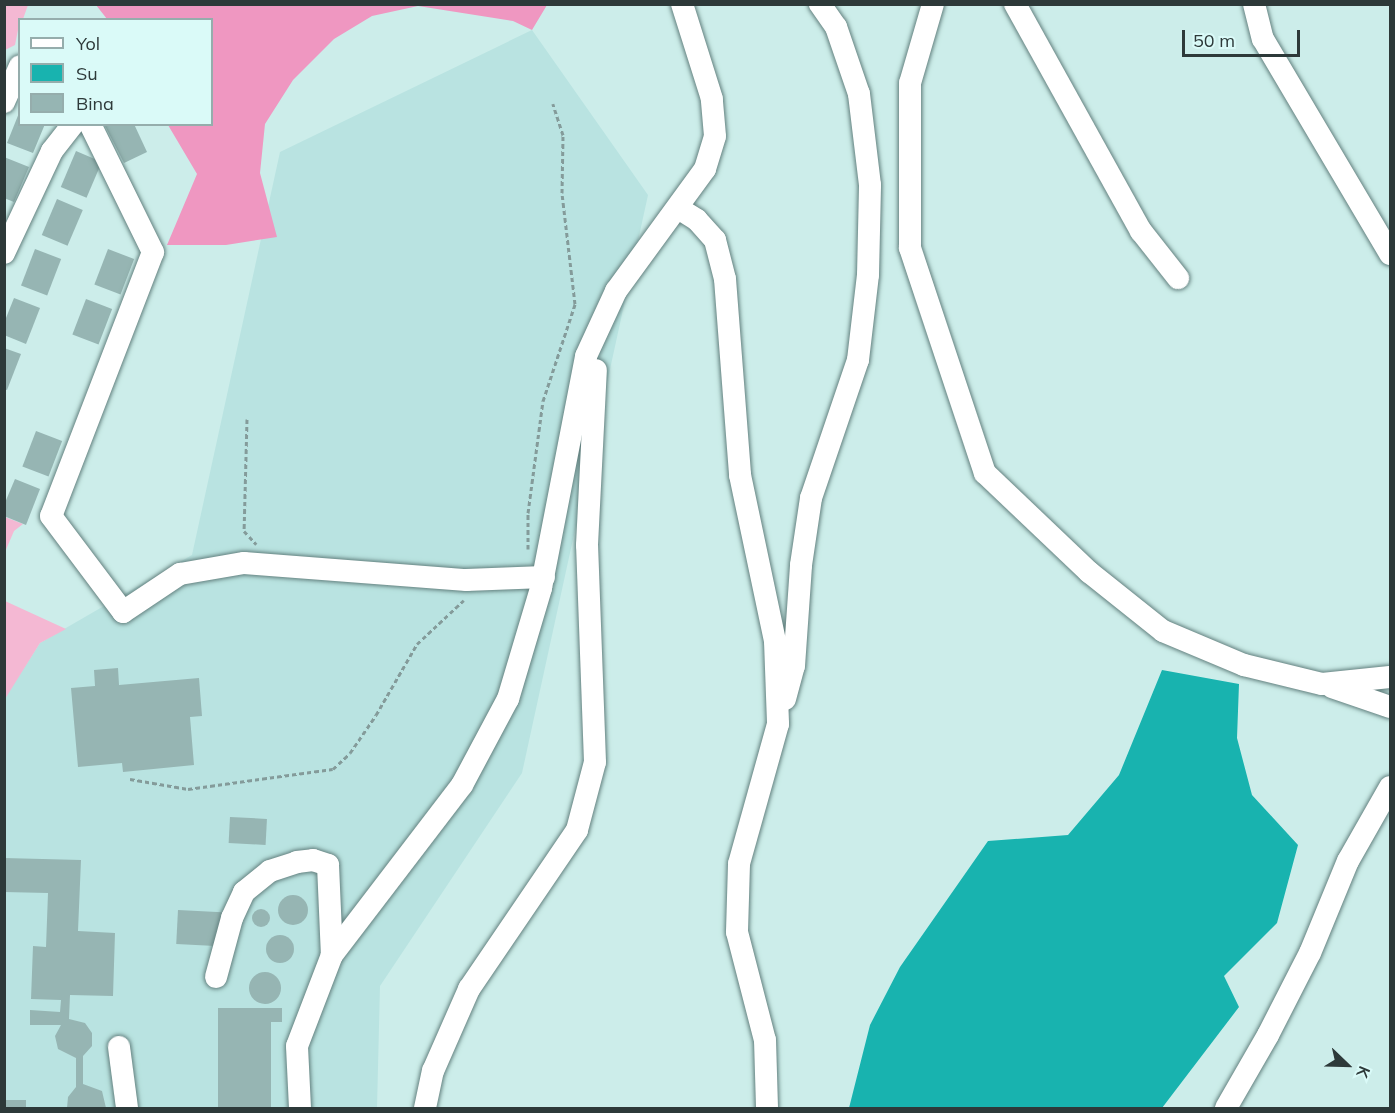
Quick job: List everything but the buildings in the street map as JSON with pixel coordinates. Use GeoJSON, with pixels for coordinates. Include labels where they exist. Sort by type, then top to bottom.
{"type":"FeatureCollection","features":[{"type":"Feature","properties":{"kind":"lane"},"geometry":{"type":"LineString","coordinates":[[300,1108],[297,1046],[332,955],[462,785],[508,699],[544,577],[586,356],[616,291],[705,169],[715,136],[712,99],[682,4]]}},
{"type":"Feature","properties":{"kind":"lane"},"geometry":{"type":"LineString","coordinates":[[767,1108],[765,1040],[737,932],[739,864],[794,666],[801,565],[811,498],[858,360],[868,275],[870,185],[859,94],[836,27],[820,4]]}},
{"type":"Feature","properties":{"kind":"lane"},"geometry":{"type":"LineString","coordinates":[[1015,4],[1142,231],[1178,278]]}},
{"type":"Feature","properties":{"kind":"lane"},"geometry":{"type":"LineString","coordinates":[[1254,4],[1263,39],[1390,254]]}},
{"type":"Feature","properties":{"kind":"lane"},"geometry":{"type":"LineString","coordinates":[[934,6],[910,83],[910,249],[986,473],[1089,572],[1163,631],[1244,665],[1322,684],[1390,707]]}},
{"type":"Feature","properties":{"kind":"lane"},"geometry":{"type":"LineString","coordinates":[[4,102],[18,70]]}},
{"type":"Feature","properties":{"kind":"lane"},"geometry":{"type":"LineString","coordinates":[[4,253],[52,150],[71,126]]}},
{"type":"Feature","properties":{"kind":"lane"},"geometry":{"type":"LineString","coordinates":[[91,126],[153,252],[51,516],[123,612],[180,574],[244,563],[466,580],[544,577]]}},
{"type":"Feature","properties":{"kind":"lane"},"geometry":{"type":"LineString","coordinates":[[678,208],[697,220],[715,240],[725,279],[741,475],[776,640],[778,724]]}},
{"type":"Feature","properties":{"kind":"lane"},"geometry":{"type":"LineString","coordinates":[[425,1108],[433,1071],[469,990],[577,830],[595,762],[587,545],[598,329]]}},
{"type":"Feature","properties":{"kind":"lane"},"geometry":{"type":"LineString","coordinates":[[1322,684],[1390,677]]}},
{"type":"Feature","properties":{"kind":"lane"},"geometry":{"type":"LineString","coordinates":[[1226,1108],[1268,1035],[1310,953],[1348,861],[1390,787]]}},
{"type":"Feature","properties":{"kind":"lane"},"geometry":{"type":"LineString","coordinates":[[216,977],[232,918],[244,892],[270,871],[297,862],[313,860],[328,865],[332,955]]}},
{"type":"Feature","properties":{"kind":"lane"},"geometry":{"type":"LineString","coordinates":[[119,1047],[127,1108]]}},
{"type":"Feature","properties":{"kind":"path"},"geometry":{"type":"LineString","coordinates":[[529,551],[528,513],[543,401],[574,304],[562,193],[563,135],[553,104]]}},
{"type":"Feature","properties":{"kind":"path"},"geometry":{"type":"LineString","coordinates":[[247,418],[244,531],[279,566]]}},
{"type":"Feature","properties":{"kind":"path"},"geometry":{"type":"LineString","coordinates":[[130,779],[188,789],[333,769],[350,753],[376,715],[417,644],[467,598]]}},
{"type":"Feature","properties":{"kind":"shaded area"},"geometry":{"type":"Polygon","coordinates":[[[5,4],[28,5],[23,18],[18,18],[15,45],[5,50],[5,4]]]}},
{"type":"Feature","properties":{"kind":"shaded area"},"geometry":{"type":"Polygon","coordinates":[[[96,5],[547,5],[532,30],[513,21],[418,6],[372,16],[334,39],[293,80],[265,124],[260,173],[277,237],[226,245],[167,245],[197,174],[169,126],[213,126],[213,18],[106,18],[96,5]]]}},
{"type":"Feature","properties":{"kind":"shaded area"},"geometry":{"type":"Polygon","coordinates":[[[532,30],[648,195],[522,773],[380,986],[377,1108],[5,1108],[4,699],[40,643],[192,555],[280,152],[532,30]]]}},
{"type":"Feature","properties":{"kind":"shaded area"},"geometry":{"type":"Polygon","coordinates":[[[5,517],[23,524],[14,531],[5,552],[5,517]]]}},
{"type":"Feature","properties":{"kind":"shaded area"},"geometry":{"type":"Polygon","coordinates":[[[5,601],[66,629],[40,643],[5,699],[5,601]]]}},
{"type":"Feature","properties":{"kind":"water"},"geometry":{"type":"Polygon","coordinates":[[[1162,670],[1239,684],[1237,738],[1252,795],[1298,845],[1277,923],[1224,976],[1239,1007],[1162,1108],[849,1108],[870,1025],[900,967],[988,841],[1068,835],[1119,775],[1162,670]]]}}]}
